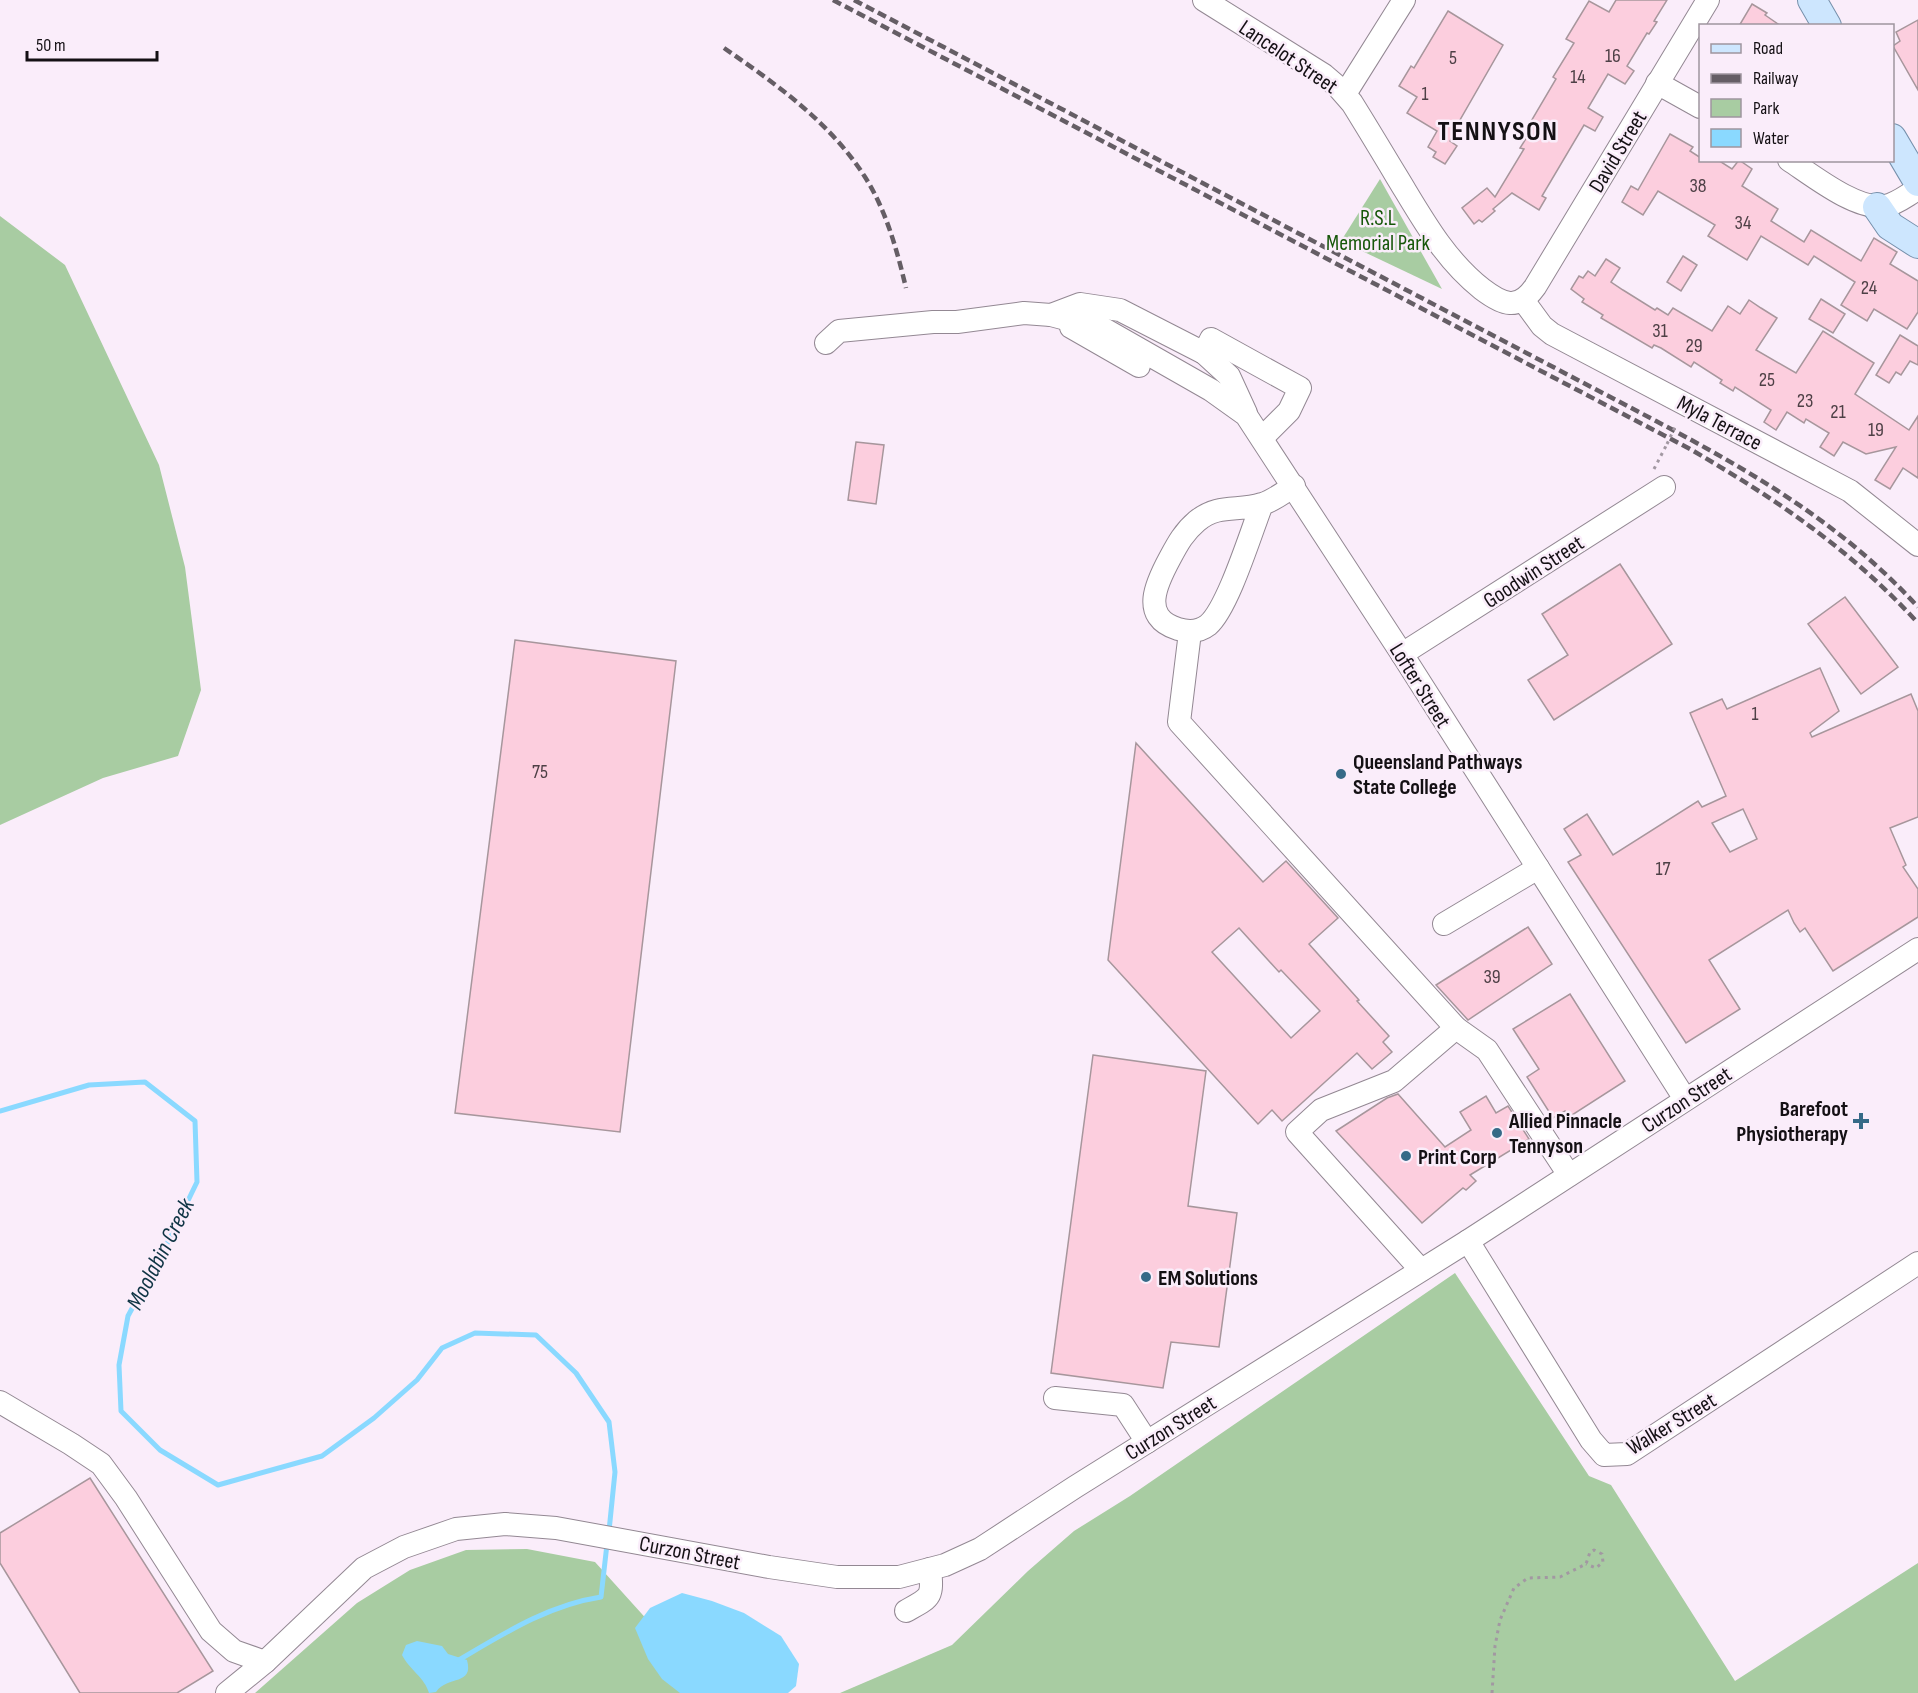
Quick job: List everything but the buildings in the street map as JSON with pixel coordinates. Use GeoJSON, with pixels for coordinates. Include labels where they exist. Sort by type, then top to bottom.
{"type":"FeatureCollection","features":[{"type":"Feature","properties":{"kind":"main road"},"geometry":{"type":"LineString","coordinates":[[1812,0],[1826,24]]}},
{"type":"Feature","properties":{"kind":"main road"},"geometry":{"type":"LineString","coordinates":[[1894,140],[1918,182]]}},
{"type":"Feature","properties":{"kind":"main road"},"geometry":{"type":"LineString","coordinates":[[1876,207],[1890,226],[1918,244]]}},
{"type":"Feature","properties":{"kind":"street","name":"Lancelot Street"},"geometry":{"type":"LineString","coordinates":[[1204,0],[1324,75],[1345,94],[1451,261],[1470,280],[1496,300],[1510,303],[1523,300]]}},
{"type":"Feature","properties":{"kind":"street"},"geometry":{"type":"LineString","coordinates":[[1345,94],[1404,0]]}},
{"type":"Feature","properties":{"kind":"street","name":"David Street"},"geometry":{"type":"LineString","coordinates":[[1523,300],[1535,287],[1708,0]]}},
{"type":"Feature","properties":{"kind":"street"},"geometry":{"type":"LineString","coordinates":[[1657,83],[1699,106]]}},
{"type":"Feature","properties":{"kind":"street"},"geometry":{"type":"LineString","coordinates":[[1792,162],[1853,199],[1876,207],[1895,203],[1918,189]]}},
{"type":"Feature","properties":{"kind":"street","name":"Myla Terrace"},"geometry":{"type":"LineString","coordinates":[[1523,300],[1542,326],[1552,334],[1850,491],[1918,545]]}},
{"type":"Feature","properties":{"kind":"street"},"geometry":{"type":"LineString","coordinates":[[1051,315],[1080,304],[1120,310],[1204,353],[1229,376],[1246,415]]}},
{"type":"Feature","properties":{"kind":"street"},"geometry":{"type":"LineString","coordinates":[[826,344],[839,330],[957,322],[1024,313],[1051,315],[1104,329],[1211,390],[1246,415]]}},
{"type":"Feature","properties":{"kind":"street"},"geometry":{"type":"LineString","coordinates":[[1204,353],[1212,339],[1300,388],[1289,411],[1267,446]]}},
{"type":"Feature","properties":{"kind":"street","name":"Lofter Street"},"geometry":{"type":"LineString","coordinates":[[1246,415],[1402,654],[1685,1099]]}},
{"type":"Feature","properties":{"kind":"street","name":"Goodwin Street"},"geometry":{"type":"LineString","coordinates":[[1402,654],[1659,479]]}},
{"type":"Feature","properties":{"kind":"street"},"geometry":{"type":"LineString","coordinates":[[1262,504],[1223,605],[1208,625],[1190,632],[1174,628],[1159,617],[1154,605],[1154,593],[1159,578],[1184,533],[1199,519],[1218,509],[1262,504],[1294,486]]}},
{"type":"Feature","properties":{"kind":"street"},"geometry":{"type":"LineString","coordinates":[[1190,632],[1179,722],[1456,1028],[1487,1050],[1569,1175]]}},
{"type":"Feature","properties":{"kind":"street"},"geometry":{"type":"LineString","coordinates":[[1444,924],[1538,868]]}},
{"type":"Feature","properties":{"kind":"street","name":"Curzon Street"},"geometry":{"type":"LineString","coordinates":[[227,1693],[265,1662],[364,1568],[404,1546],[456,1529],[505,1524],[556,1528],[769,1567],[837,1577],[899,1577],[945,1565],[980,1548],[1468,1241],[1918,949]]}},
{"type":"Feature","properties":{"kind":"street"},"geometry":{"type":"LineString","coordinates":[[1421,1270],[1297,1132],[1321,1110],[1394,1081],[1456,1028]]}},
{"type":"Feature","properties":{"kind":"street","name":"Walker Street"},"geometry":{"type":"LineString","coordinates":[[1468,1241],[1591,1440],[1604,1455],[1628,1454],[1918,1263]]}},
{"type":"Feature","properties":{"kind":"street"},"geometry":{"type":"LineString","coordinates":[[1055,1398],[1123,1405],[1147,1442]]}},
{"type":"Feature","properties":{"kind":"street"},"geometry":{"type":"LineString","coordinates":[[0,1402],[101,1464],[126,1498],[210,1631],[234,1651],[265,1662]]}},
{"type":"Feature","properties":{"kind":"street"},"geometry":{"type":"LineString","coordinates":[[906,1611],[926,1600],[932,1589],[930,1569]]}},
{"type":"Feature","properties":{"kind":"path"},"geometry":{"type":"LineString","coordinates":[[1659,479],[1667,444],[1676,426]]}},
{"type":"Feature","properties":{"kind":"path"},"geometry":{"type":"LineString","coordinates":[[1492,1693],[1495,1646],[1500,1620],[1514,1588],[1528,1578],[1560,1577],[1586,1564],[1590,1552],[1602,1554],[1603,1562],[1596,1568],[1586,1564]]}},
{"type":"Feature","properties":{"kind":"green space","name":"R.S.L Memorial Park"},"geometry":{"type":"Polygon","coordinates":[[[1380,179],[1442,289],[1341,241],[1380,179]]]}},
{"type":"Feature","properties":{"kind":"green space"},"geometry":{"type":"Polygon","coordinates":[[[0,216],[65,265],[159,465],[185,567],[201,690],[178,756],[103,778],[0,825],[0,216]]]}},
{"type":"Feature","properties":{"kind":"green space"},"geometry":{"type":"Polygon","coordinates":[[[1455,1273],[1589,1476],[1611,1485],[1735,1681],[1918,1563],[1918,1693],[840,1693],[952,1645],[1028,1571],[1074,1531],[1130,1496],[1455,1273]]]}},
{"type":"Feature","properties":{"kind":"green space"},"geometry":{"type":"Polygon","coordinates":[[[527,1549],[595,1562],[669,1644],[732,1693],[255,1693],[357,1603],[410,1570],[466,1550],[527,1549]]]}},
{"type":"Feature","properties":{"kind":"water"},"geometry":{"type":"Polygon","coordinates":[[[682,1593],[744,1613],[781,1636],[799,1664],[796,1686],[788,1693],[680,1693],[662,1679],[648,1659],[635,1628],[650,1608],[682,1593]]]}},
{"type":"Feature","properties":{"kind":"water"},"geometry":{"type":"Polygon","coordinates":[[[417,1641],[442,1646],[448,1654],[467,1660],[467,1674],[447,1683],[436,1692],[429,1693],[402,1655],[406,1645],[417,1641]]]}},
{"type":"Feature","properties":{"kind":"waterway","name":"Moolabin Creek"},"geometry":{"type":"LineString","coordinates":[[0,1111],[89,1085],[145,1082],[195,1121],[197,1182],[128,1316],[119,1365],[121,1411],[160,1450],[218,1485],[322,1456],[374,1418],[417,1380],[442,1348],[475,1333],[536,1335],[576,1373],[609,1422],[615,1472],[609,1531]]}},
{"type":"Feature","properties":{"kind":"waterway","name":"Moolabin Creek"},"geometry":{"type":"LineString","coordinates":[[457,1661],[526,1622],[563,1607],[601,1597],[607,1544]]}},
{"type":"Feature","properties":{"kind":"railway"},"geometry":{"type":"LineString","coordinates":[[833,0],[1690,449],[1811,527],[1866,572],[1918,623]]}},
{"type":"Feature","properties":{"kind":"railway"},"geometry":{"type":"LineString","coordinates":[[854,0],[1728,460],[1828,525],[1889,577],[1918,607]]}},
{"type":"Feature","properties":{"kind":"railway"},"geometry":{"type":"LineString","coordinates":[[724,48],[801,105],[851,157],[865,177],[885,217],[906,288]]}},
{"type":"Feature","properties":{"kind":"place","name":"Queensland Pathways State College"},"geometry":{"type":"Point","coordinates":[1341,774]}},
{"type":"Feature","properties":{"kind":"place","name":"Barefoot Physiotherapy"},"geometry":{"type":"Point","coordinates":[1861,1121]}},
{"type":"Feature","properties":{"kind":"place","name":"Allied Pinnacle Tennyson"},"geometry":{"type":"Point","coordinates":[1497,1133]}},
{"type":"Feature","properties":{"kind":"place","name":"Print Corp"},"geometry":{"type":"Point","coordinates":[1406,1156]}},
{"type":"Feature","properties":{"kind":"place","name":"EM Solutions"},"geometry":{"type":"Point","coordinates":[1146,1277]}},
{"type":"Feature","properties":{"kind":"district","name":"TENNYSON"},"geometry":{"type":"Point","coordinates":[1498,130]}}]}
